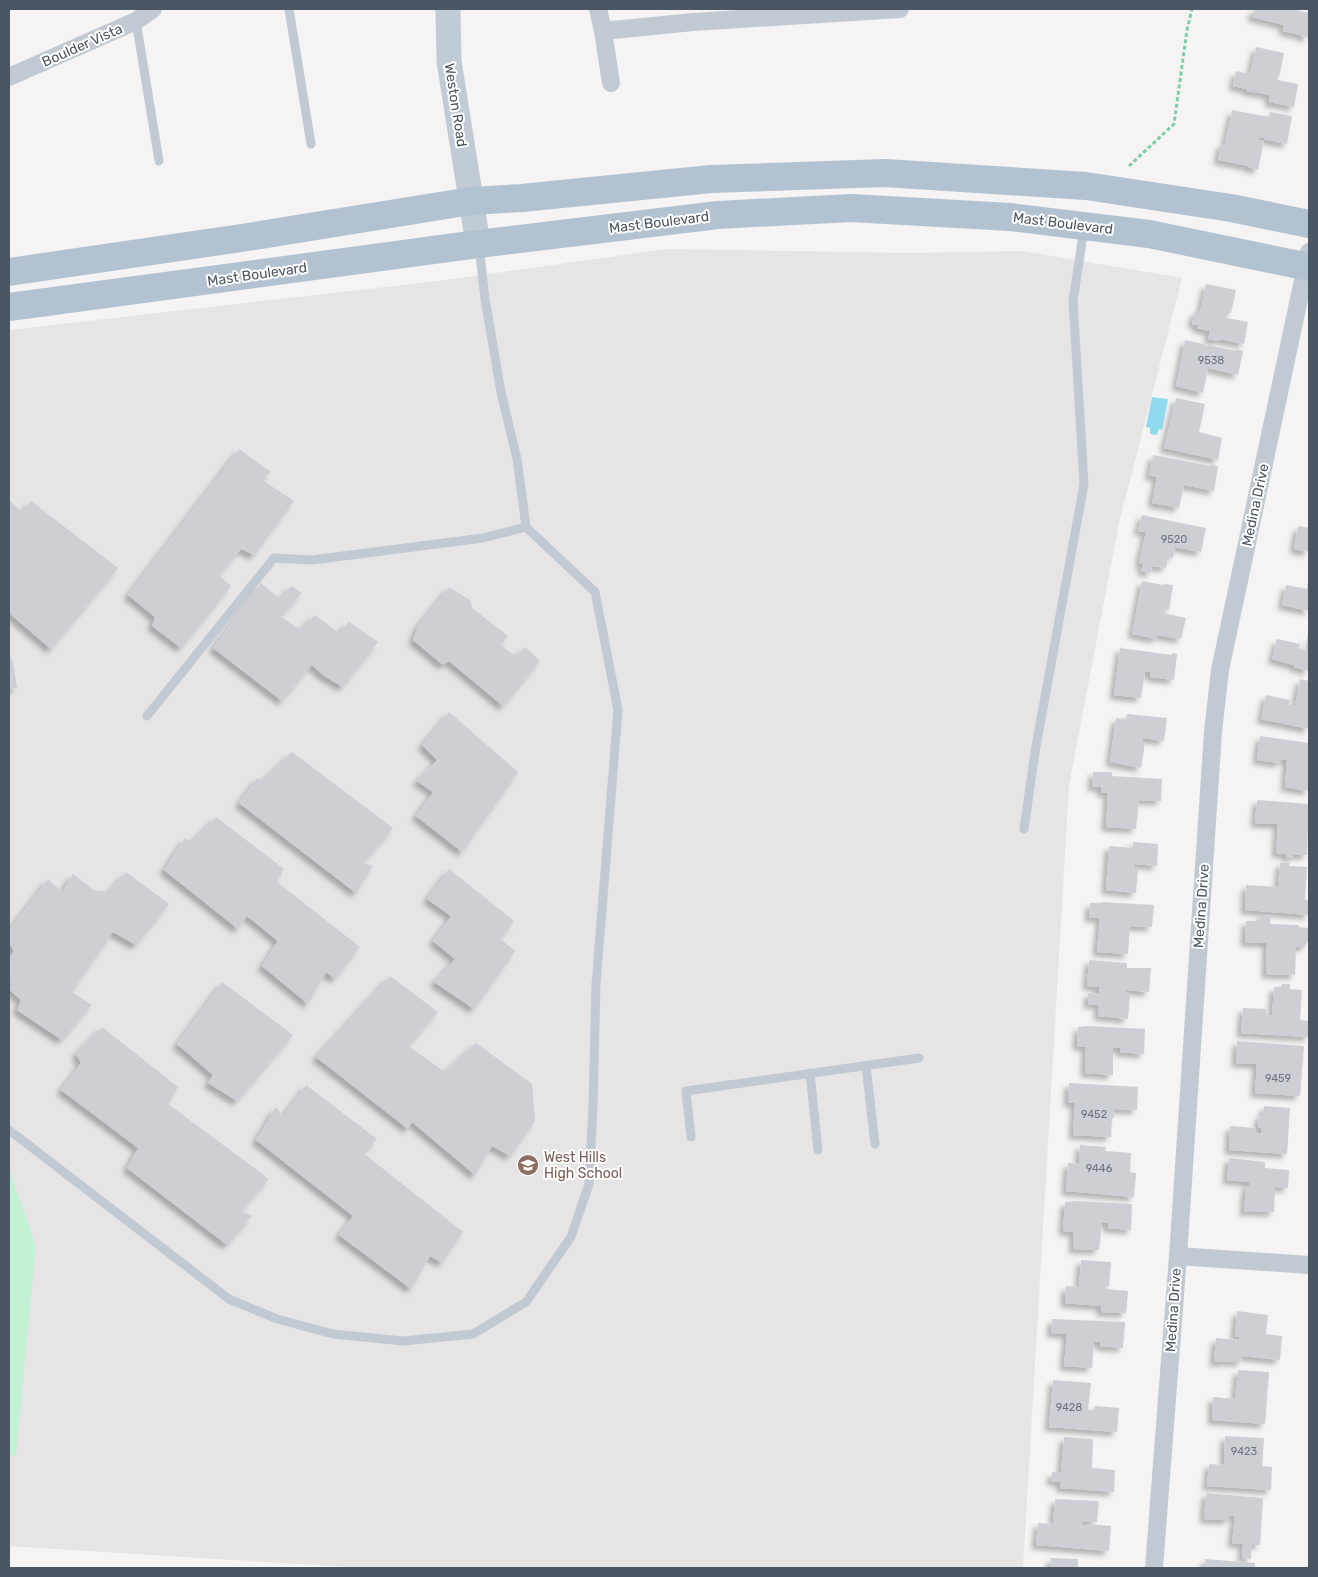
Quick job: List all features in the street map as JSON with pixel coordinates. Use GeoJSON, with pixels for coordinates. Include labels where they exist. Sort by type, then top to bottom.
{"type":"FeatureCollection","features":[{"type":"Feature","properties":{"kind":"main road"},"geometry":{"type":"LineString","coordinates":[[9,272],[248,238],[471,201],[532,197],[711,179],[885,173],[1086,186],[1231,208],[1309,224]]}},
{"type":"Feature","properties":{"kind":"main road","name":"Mast Boulevard"},"geometry":{"type":"LineString","coordinates":[[9,307],[478,244],[718,215],[851,208],[1010,217],[1149,234],[1308,261]]}},
{"type":"Feature","properties":{"kind":"street","name":"Boulder Vista"},"geometry":{"type":"LineString","coordinates":[[9,77],[136,21],[153,9]]}},
{"type":"Feature","properties":{"kind":"street","name":"Weston Road"},"geometry":{"type":"LineString","coordinates":[[448,9],[448,61],[478,244]]}},
{"type":"Feature","properties":{"kind":"street"},"geometry":{"type":"LineString","coordinates":[[598,9],[611,83]]}},
{"type":"Feature","properties":{"kind":"street"},"geometry":{"type":"LineString","coordinates":[[603,31],[692,15],[900,9]]}},
{"type":"Feature","properties":{"kind":"street","name":"Medina Drive"},"geometry":{"type":"LineString","coordinates":[[1154,1568],[1178,1256],[1213,732],[1220,670],[1308,261]]}},
{"type":"Feature","properties":{"kind":"street"},"geometry":{"type":"LineString","coordinates":[[1178,1256],[1309,1265]]}},
{"type":"Feature","properties":{"kind":"lane"},"geometry":{"type":"LineString","coordinates":[[289,9],[311,144]]}},
{"type":"Feature","properties":{"kind":"lane"},"geometry":{"type":"LineString","coordinates":[[136,21],[158,161]]}},
{"type":"Feature","properties":{"kind":"lane"},"geometry":{"type":"LineString","coordinates":[[1024,829],[1035,752],[1084,484],[1073,300],[1084,226]]}},
{"type":"Feature","properties":{"kind":"lane"},"geometry":{"type":"LineString","coordinates":[[9,1130],[229,1300],[277,1319],[333,1334],[403,1341],[473,1334],[526,1302],[572,1237],[589,1184],[596,984],[618,710],[595,592],[526,527],[517,459],[501,392],[485,299],[478,244]]}},
{"type":"Feature","properties":{"kind":"lane"},"geometry":{"type":"LineString","coordinates":[[147,716],[274,558],[312,560],[483,538],[526,527]]}},
{"type":"Feature","properties":{"kind":"lane"},"geometry":{"type":"LineString","coordinates":[[691,1137],[686,1091],[919,1058]]}},
{"type":"Feature","properties":{"kind":"lane"},"geometry":{"type":"LineString","coordinates":[[866,1066],[875,1144]]}},
{"type":"Feature","properties":{"kind":"lane"},"geometry":{"type":"LineString","coordinates":[[810,1073],[818,1150]]}},
{"type":"Feature","properties":{"kind":"path"},"geometry":{"type":"LineString","coordinates":[[1129,166],[1174,124],[1187,30],[1192,9]]}},
{"type":"Feature","properties":{"kind":"shaded area","name":"West Hills High School"},"geometry":{"type":"Polygon","coordinates":[[[667,249],[908,253],[1022,251],[1182,278],[1119,523],[1069,785],[1023,1568],[362,1568],[9,1546],[9,330],[438,281],[667,249]]]}},
{"type":"Feature","properties":{"kind":"green space"},"geometry":{"type":"Polygon","coordinates":[[[9,1168],[36,1246],[16,1456],[9,1455],[9,1168]]]}},
{"type":"Feature","properties":{"kind":"water"},"geometry":{"type":"Polygon","coordinates":[[[1152,397],[1168,399],[1162,430],[1159,429],[1157,435],[1150,434],[1150,428],[1146,427],[1152,397]]]}},
{"type":"Feature","properties":{"kind":"building"},"geometry":{"type":"Polygon","coordinates":[[[1254,9],[1292,9],[1309,13],[1308,38],[1283,31],[1284,25],[1252,17],[1254,9]]]}},
{"type":"Feature","properties":{"kind":"building"},"geometry":{"type":"Polygon","coordinates":[[[1256,47],[1284,53],[1277,80],[1298,84],[1294,107],[1269,102],[1270,95],[1247,91],[1247,89],[1233,86],[1236,71],[1250,74],[1256,47]]]}},
{"type":"Feature","properties":{"kind":"building"},"geometry":{"type":"Polygon","coordinates":[[[1232,110],[1269,117],[1270,112],[1292,116],[1287,144],[1259,137],[1258,140],[1264,141],[1258,170],[1218,160],[1221,144],[1225,144],[1232,110]]]}},
{"type":"Feature","properties":{"kind":"building"},"geometry":{"type":"Polygon","coordinates":[[[1206,284],[1236,290],[1231,313],[1228,313],[1227,318],[1248,322],[1244,344],[1219,339],[1219,341],[1208,339],[1210,331],[1197,328],[1198,325],[1192,324],[1195,311],[1200,312],[1206,284]]]}},
{"type":"Feature","properties":{"kind":"building"},"geometry":{"type":"Polygon","coordinates":[[[1185,340],[1243,351],[1238,375],[1208,368],[1203,393],[1176,386],[1185,340]]]}},
{"type":"Feature","properties":{"kind":"building"},"geometry":{"type":"Polygon","coordinates":[[[1176,398],[1205,404],[1199,432],[1222,438],[1218,460],[1164,448],[1176,398]]]}},
{"type":"Feature","properties":{"kind":"building"},"geometry":{"type":"Polygon","coordinates":[[[239,449],[271,472],[262,480],[294,501],[254,555],[241,549],[219,575],[231,586],[181,648],[152,626],[155,617],[128,595],[239,449]]]}},
{"type":"Feature","properties":{"kind":"building"},"geometry":{"type":"Polygon","coordinates":[[[1153,455],[1218,466],[1214,491],[1184,485],[1179,508],[1152,503],[1157,477],[1149,475],[1153,455]]]}},
{"type":"Feature","properties":{"kind":"building"},"geometry":{"type":"Polygon","coordinates":[[[9,500],[22,512],[31,501],[118,568],[51,649],[9,613],[9,500]]]}},
{"type":"Feature","properties":{"kind":"building"},"geometry":{"type":"Polygon","coordinates":[[[1142,515],[1206,528],[1201,552],[1175,547],[1173,558],[1168,557],[1166,568],[1152,566],[1151,573],[1141,571],[1143,564],[1139,563],[1146,532],[1138,531],[1142,515]]]}},
{"type":"Feature","properties":{"kind":"building"},"geometry":{"type":"Polygon","coordinates":[[[1298,526],[1309,528],[1309,552],[1294,549],[1298,526]]]}},
{"type":"Feature","properties":{"kind":"building"},"geometry":{"type":"Polygon","coordinates":[[[1142,581],[1173,585],[1169,610],[1164,609],[1163,613],[1186,618],[1181,639],[1157,635],[1156,639],[1132,634],[1142,581]]]}},
{"type":"Feature","properties":{"kind":"building"},"geometry":{"type":"Polygon","coordinates":[[[1308,581],[1309,611],[1282,605],[1286,585],[1307,589],[1308,581]]]}},
{"type":"Feature","properties":{"kind":"building"},"geometry":{"type":"Polygon","coordinates":[[[261,583],[280,599],[291,586],[302,593],[280,616],[300,630],[315,615],[339,633],[349,622],[378,642],[343,687],[324,676],[312,665],[282,701],[213,648],[261,583]]]}},
{"type":"Feature","properties":{"kind":"building"},"geometry":{"type":"Polygon","coordinates":[[[449,587],[470,600],[472,608],[508,636],[501,645],[516,657],[525,647],[540,661],[503,706],[449,661],[443,665],[413,640],[418,626],[449,587]]]}},
{"type":"Feature","properties":{"kind":"building"},"geometry":{"type":"Polygon","coordinates":[[[1308,634],[1309,671],[1272,659],[1277,639],[1300,644],[1299,649],[1305,650],[1308,634]]]}},
{"type":"Feature","properties":{"kind":"building"},"geometry":{"type":"Polygon","coordinates":[[[1120,648],[1172,655],[1172,653],[1177,654],[1174,680],[1150,677],[1150,672],[1145,671],[1141,698],[1114,695],[1120,648]]]}},
{"type":"Feature","properties":{"kind":"building"},"geometry":{"type":"Polygon","coordinates":[[[9,655],[13,662],[17,688],[9,689],[9,655]]]}},
{"type":"Feature","properties":{"kind":"building"},"geometry":{"type":"Polygon","coordinates":[[[1300,679],[1309,681],[1309,729],[1261,719],[1266,695],[1290,700],[1289,705],[1295,706],[1300,679]]]}},
{"type":"Feature","properties":{"kind":"building"},"geometry":{"type":"Polygon","coordinates":[[[449,712],[518,772],[462,852],[416,816],[433,792],[417,781],[437,760],[422,745],[449,712]]]}},
{"type":"Feature","properties":{"kind":"building"},"geometry":{"type":"Polygon","coordinates":[[[1127,714],[1167,718],[1164,741],[1143,738],[1142,742],[1145,742],[1141,768],[1110,762],[1116,718],[1126,720],[1127,714]]]}},
{"type":"Feature","properties":{"kind":"building"},"geometry":{"type":"Polygon","coordinates":[[[1260,736],[1309,743],[1309,791],[1285,787],[1287,760],[1281,759],[1280,763],[1257,760],[1260,736]]]}},
{"type":"Feature","properties":{"kind":"building"},"geometry":{"type":"Polygon","coordinates":[[[292,752],[393,828],[363,863],[373,866],[356,893],[239,803],[257,778],[263,780],[292,752]]]}},
{"type":"Feature","properties":{"kind":"building"},"geometry":{"type":"Polygon","coordinates":[[[1093,772],[1112,772],[1112,776],[1162,779],[1161,801],[1139,800],[1136,829],[1106,827],[1108,793],[1101,792],[1101,787],[1092,787],[1093,772]]]}},
{"type":"Feature","properties":{"kind":"building"},"geometry":{"type":"Polygon","coordinates":[[[1257,800],[1309,804],[1307,855],[1293,855],[1292,858],[1286,857],[1286,854],[1276,853],[1278,824],[1255,823],[1257,800]]]}},
{"type":"Feature","properties":{"kind":"building"},"geometry":{"type":"Polygon","coordinates":[[[216,817],[284,869],[277,882],[360,947],[335,979],[326,972],[308,1004],[262,966],[278,941],[247,916],[238,929],[164,870],[185,838],[191,842],[216,817]]]}},
{"type":"Feature","properties":{"kind":"building"},"geometry":{"type":"Polygon","coordinates":[[[1133,842],[1158,844],[1157,866],[1135,864],[1135,869],[1138,869],[1136,893],[1106,890],[1109,846],[1133,848],[1133,842]]]}},
{"type":"Feature","properties":{"kind":"building"},"geometry":{"type":"Polygon","coordinates":[[[1280,863],[1289,863],[1289,866],[1307,867],[1305,899],[1309,901],[1309,915],[1245,910],[1246,885],[1278,887],[1280,863]]]}},
{"type":"Feature","properties":{"kind":"building"},"geometry":{"type":"Polygon","coordinates":[[[449,869],[514,921],[501,939],[515,951],[474,1009],[434,982],[455,959],[433,941],[451,916],[427,899],[449,869]]]}},
{"type":"Feature","properties":{"kind":"building"},"geometry":{"type":"Polygon","coordinates":[[[126,872],[169,904],[136,945],[113,932],[72,992],[92,1005],[62,1040],[17,1010],[21,1000],[10,990],[9,959],[14,951],[9,943],[9,930],[48,879],[62,892],[73,874],[94,890],[108,892],[126,872]]]}},
{"type":"Feature","properties":{"kind":"building"},"geometry":{"type":"Polygon","coordinates":[[[1090,903],[1154,905],[1152,927],[1130,926],[1128,954],[1097,952],[1100,918],[1089,918],[1090,903]]]}},
{"type":"Feature","properties":{"kind":"building"},"geometry":{"type":"Polygon","coordinates":[[[1261,915],[1271,916],[1270,924],[1299,925],[1299,927],[1309,928],[1309,940],[1304,947],[1296,947],[1295,975],[1266,974],[1267,943],[1245,942],[1246,921],[1261,921],[1261,915]]]}},
{"type":"Feature","properties":{"kind":"building"},"geometry":{"type":"Polygon","coordinates":[[[1089,960],[1127,963],[1127,968],[1151,968],[1149,992],[1126,990],[1125,993],[1130,994],[1128,1019],[1098,1016],[1099,1005],[1088,1004],[1088,993],[1099,994],[1099,987],[1087,986],[1089,960]]]}},
{"type":"Feature","properties":{"kind":"building"},"geometry":{"type":"Polygon","coordinates":[[[390,976],[438,1012],[408,1046],[445,1072],[476,1043],[532,1084],[535,1121],[510,1156],[492,1146],[475,1175],[412,1122],[408,1129],[316,1057],[390,976]]]}},
{"type":"Feature","properties":{"kind":"building"},"geometry":{"type":"Polygon","coordinates":[[[222,982],[293,1035],[237,1101],[208,1083],[213,1075],[177,1044],[222,982]]]}},
{"type":"Feature","properties":{"kind":"building"},"geometry":{"type":"Polygon","coordinates":[[[1282,984],[1290,984],[1290,989],[1302,990],[1300,1020],[1309,1021],[1309,1037],[1241,1033],[1243,1008],[1266,1009],[1266,1015],[1272,1016],[1274,987],[1281,987],[1282,984]]]}},
{"type":"Feature","properties":{"kind":"building"},"geometry":{"type":"Polygon","coordinates":[[[102,1027],[178,1087],[168,1104],[269,1179],[241,1211],[252,1216],[227,1245],[127,1168],[138,1148],[61,1090],[81,1063],[76,1054],[102,1027]]]}},
{"type":"Feature","properties":{"kind":"building"},"geometry":{"type":"Polygon","coordinates":[[[1078,1027],[1145,1029],[1144,1054],[1120,1052],[1120,1048],[1113,1048],[1113,1075],[1085,1073],[1086,1047],[1077,1046],[1078,1027]]]}},
{"type":"Feature","properties":{"kind":"building"},"geometry":{"type":"Polygon","coordinates":[[[1237,1041],[1304,1046],[1300,1096],[1255,1093],[1257,1064],[1236,1063],[1237,1041]]]}},
{"type":"Feature","properties":{"kind":"building"},"geometry":{"type":"Polygon","coordinates":[[[1069,1083],[1138,1087],[1137,1110],[1114,1109],[1111,1137],[1073,1135],[1075,1103],[1068,1103],[1069,1083]]]}},
{"type":"Feature","properties":{"kind":"building"},"geometry":{"type":"Polygon","coordinates":[[[306,1085],[377,1139],[363,1153],[463,1232],[442,1263],[430,1256],[411,1289],[339,1235],[353,1216],[256,1140],[276,1107],[283,1116],[306,1085]]]}},
{"type":"Feature","properties":{"kind":"building"},"geometry":{"type":"Polygon","coordinates":[[[1264,1106],[1290,1108],[1287,1154],[1229,1150],[1230,1126],[1255,1128],[1255,1133],[1261,1134],[1261,1128],[1258,1128],[1259,1115],[1263,1116],[1264,1106]]]}},
{"type":"Feature","properties":{"kind":"building"},"geometry":{"type":"Polygon","coordinates":[[[1080,1145],[1106,1147],[1105,1151],[1131,1153],[1130,1172],[1136,1173],[1134,1197],[1066,1191],[1068,1163],[1079,1164],[1080,1145]]]}},
{"type":"Feature","properties":{"kind":"building"},"geometry":{"type":"Polygon","coordinates":[[[1229,1158],[1265,1162],[1265,1168],[1289,1170],[1288,1188],[1275,1187],[1274,1212],[1244,1212],[1246,1186],[1249,1186],[1249,1182],[1227,1180],[1229,1158]]]}},
{"type":"Feature","properties":{"kind":"building"},"geometry":{"type":"Polygon","coordinates":[[[1065,1202],[1132,1204],[1131,1230],[1108,1228],[1108,1223],[1102,1223],[1099,1250],[1073,1249],[1074,1232],[1063,1231],[1065,1202]]]}},
{"type":"Feature","properties":{"kind":"building"},"geometry":{"type":"Polygon","coordinates":[[[1081,1260],[1111,1262],[1109,1286],[1106,1286],[1106,1289],[1128,1291],[1126,1313],[1101,1312],[1101,1306],[1065,1303],[1066,1286],[1079,1287],[1081,1260]]]}},
{"type":"Feature","properties":{"kind":"building"},"geometry":{"type":"Polygon","coordinates":[[[1237,1311],[1268,1315],[1266,1334],[1282,1336],[1280,1360],[1242,1356],[1241,1362],[1214,1362],[1216,1338],[1239,1340],[1239,1337],[1235,1336],[1237,1311]]]}},
{"type":"Feature","properties":{"kind":"building"},"geometry":{"type":"Polygon","coordinates":[[[1052,1319],[1125,1322],[1123,1348],[1100,1346],[1100,1342],[1094,1341],[1092,1368],[1064,1366],[1067,1334],[1051,1333],[1052,1319]]]}},
{"type":"Feature","properties":{"kind":"building"},"geometry":{"type":"Polygon","coordinates":[[[1238,1370],[1269,1372],[1265,1424],[1212,1420],[1213,1397],[1235,1399],[1238,1370]]]}},
{"type":"Feature","properties":{"kind":"building"},"geometry":{"type":"Polygon","coordinates":[[[1053,1380],[1091,1383],[1088,1410],[1094,1410],[1095,1406],[1119,1408],[1117,1432],[1049,1427],[1053,1380]]]}},
{"type":"Feature","properties":{"kind":"building"},"geometry":{"type":"Polygon","coordinates":[[[1225,1436],[1264,1438],[1262,1466],[1272,1467],[1271,1490],[1207,1486],[1209,1464],[1224,1465],[1225,1436]]]}},
{"type":"Feature","properties":{"kind":"building"},"geometry":{"type":"Polygon","coordinates":[[[1064,1437],[1093,1439],[1092,1468],[1115,1470],[1114,1492],[1060,1488],[1061,1482],[1051,1481],[1052,1472],[1061,1473],[1064,1437]]]}},
{"type":"Feature","properties":{"kind":"building"},"geometry":{"type":"Polygon","coordinates":[[[1206,1493],[1263,1498],[1260,1545],[1252,1545],[1251,1559],[1242,1558],[1243,1544],[1232,1543],[1235,1516],[1229,1515],[1229,1520],[1204,1519],[1206,1493]]]}},
{"type":"Feature","properties":{"kind":"building"},"geometry":{"type":"Polygon","coordinates":[[[1055,1499],[1099,1501],[1097,1522],[1082,1521],[1081,1528],[1087,1528],[1087,1524],[1111,1526],[1109,1551],[1036,1545],[1038,1523],[1053,1524],[1055,1499]]]}},
{"type":"Feature","properties":{"kind":"building"},"geometry":{"type":"Polygon","coordinates":[[[1051,1558],[1078,1559],[1078,1568],[1050,1568],[1051,1558]]]}},
{"type":"Feature","properties":{"kind":"building"},"geometry":{"type":"Polygon","coordinates":[[[1205,1559],[1255,1563],[1255,1568],[1205,1568],[1205,1559]]]}},
{"type":"Feature","properties":{"kind":"place","name":"West Hills High School"},"geometry":{"type":"Point","coordinates":[528,1165]}}]}
